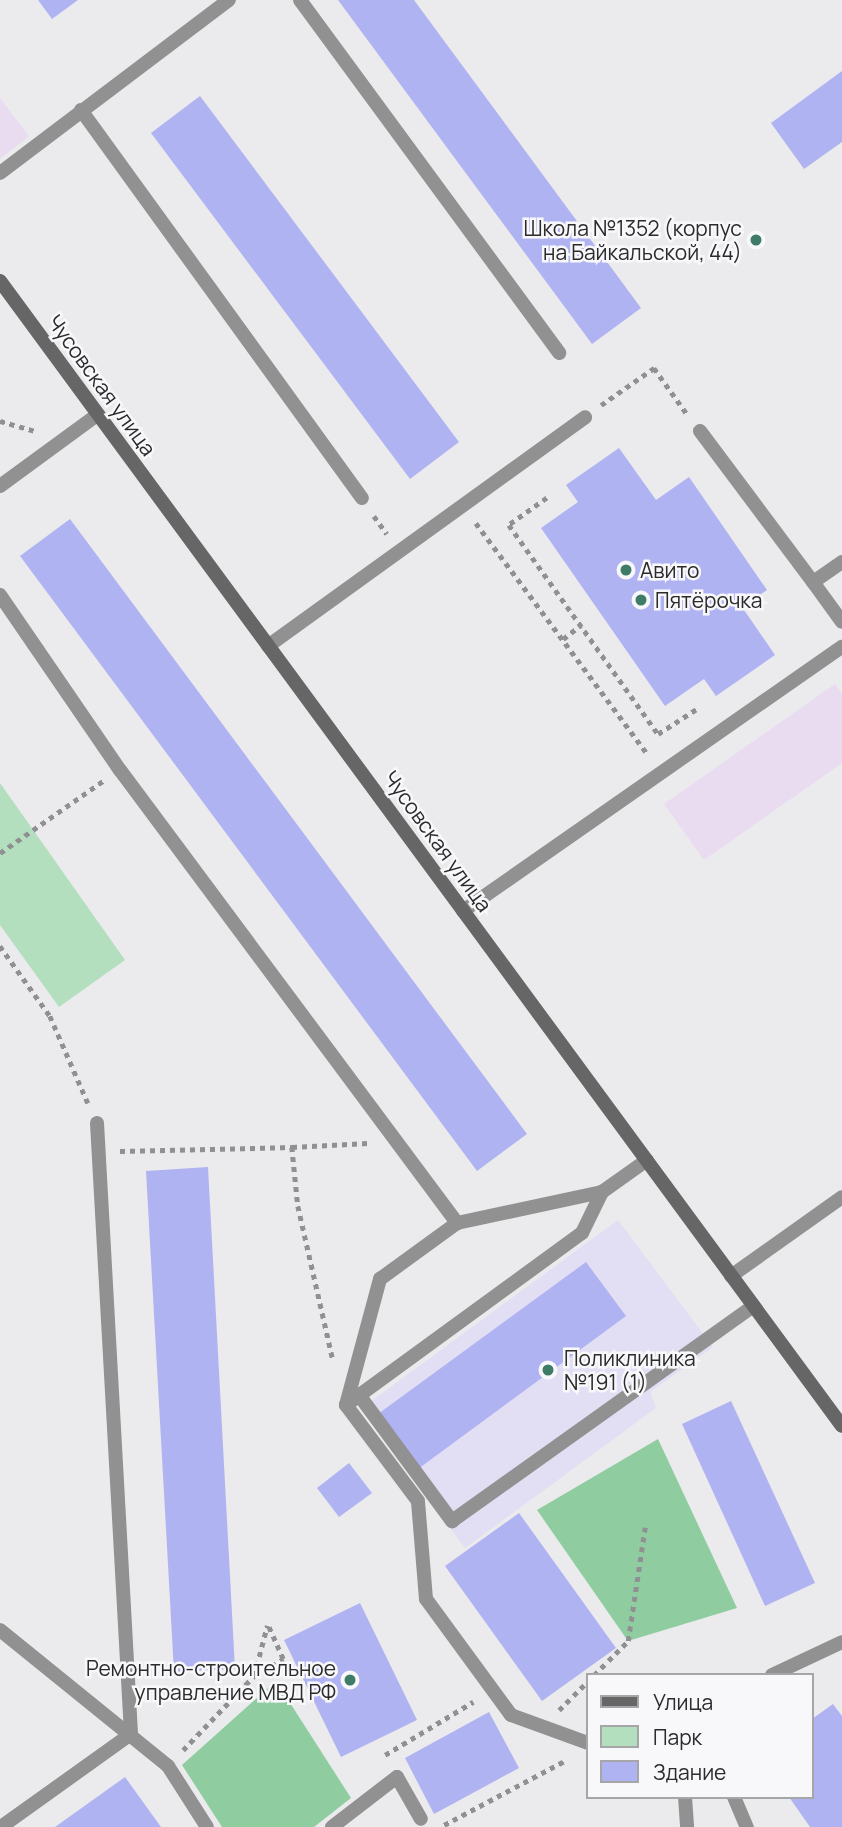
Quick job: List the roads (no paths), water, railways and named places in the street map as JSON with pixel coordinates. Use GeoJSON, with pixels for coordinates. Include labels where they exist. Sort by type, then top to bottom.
{"type":"FeatureCollection","features":[{"type":"Feature","properties":{"kind":"street","name":"Чусовская улица"},"geometry":{"type":"LineString","coordinates":[[0,281],[842,1426]]}},
{"type":"Feature","properties":{"kind":"lane"},"geometry":{"type":"LineString","coordinates":[[0,173],[16,154],[81,110],[229,0]]}},
{"type":"Feature","properties":{"kind":"lane"},"geometry":{"type":"LineString","coordinates":[[300,0],[559,353]]}},
{"type":"Feature","properties":{"kind":"lane"},"geometry":{"type":"LineString","coordinates":[[81,110],[362,498]]}},
{"type":"Feature","properties":{"kind":"lane"},"geometry":{"type":"LineString","coordinates":[[0,486],[97,415]]}},
{"type":"Feature","properties":{"kind":"lane"},"geometry":{"type":"LineString","coordinates":[[268,646],[585,416]]}},
{"type":"Feature","properties":{"kind":"lane"},"geometry":{"type":"LineString","coordinates":[[700,431],[842,622]]}},
{"type":"Feature","properties":{"kind":"lane"},"geometry":{"type":"LineString","coordinates":[[813,582],[842,562]]}},
{"type":"Feature","properties":{"kind":"lane"},"geometry":{"type":"LineString","coordinates":[[0,595],[120,770],[457,1223]]}},
{"type":"Feature","properties":{"kind":"lane"},"geometry":{"type":"LineString","coordinates":[[463,911],[842,647]]}},
{"type":"Feature","properties":{"kind":"lane"},"geometry":{"type":"LineString","coordinates":[[97,1123],[131,1734]]}},
{"type":"Feature","properties":{"kind":"lane"},"geometry":{"type":"LineString","coordinates":[[345,1405],[380,1279],[457,1223],[602,1192],[647,1160]]}},
{"type":"Feature","properties":{"kind":"lane"},"geometry":{"type":"LineString","coordinates":[[345,1405],[582,1233],[602,1192]]}},
{"type":"Feature","properties":{"kind":"lane"},"geometry":{"type":"LineString","coordinates":[[731,1276],[842,1197]]}},
{"type":"Feature","properties":{"kind":"lane"},"geometry":{"type":"LineString","coordinates":[[359,1395],[452,1521],[753,1306]]}},
{"type":"Feature","properties":{"kind":"lane"},"geometry":{"type":"LineString","coordinates":[[345,1405],[418,1501],[426,1599],[511,1715],[586,1742]]}},
{"type":"Feature","properties":{"kind":"lane"},"geometry":{"type":"LineString","coordinates":[[0,1630],[168,1766],[207,1827]]}},
{"type":"Feature","properties":{"kind":"lane"},"geometry":{"type":"LineString","coordinates":[[776,1673],[842,1642]]}},
{"type":"Feature","properties":{"kind":"lane"},"geometry":{"type":"LineString","coordinates":[[1,1827],[131,1734]]}},
{"type":"Feature","properties":{"kind":"lane"},"geometry":{"type":"LineString","coordinates":[[332,1827],[397,1777],[421,1819]]}},
{"type":"Feature","properties":{"kind":"lane"},"geometry":{"type":"LineString","coordinates":[[685,1799],[687,1827]]}},
{"type":"Feature","properties":{"kind":"lane"},"geometry":{"type":"LineString","coordinates":[[735,1799],[747,1821],[756,1827]]}},
{"type":"Feature","properties":{"kind":"place","name":"Школа №1352 (корпус на Байкальской, 44)"},"geometry":{"type":"Point","coordinates":[756,240]}},
{"type":"Feature","properties":{"kind":"place","name":"Авито"},"geometry":{"type":"Point","coordinates":[626,570]}},
{"type":"Feature","properties":{"kind":"place","name":"Пятёрочка"},"geometry":{"type":"Point","coordinates":[641,600]}},
{"type":"Feature","properties":{"kind":"place","name":"Поликлиника №191 (1)"},"geometry":{"type":"Point","coordinates":[548,1370]}},
{"type":"Feature","properties":{"kind":"place","name":"Ремонтно-строительное управление МВД РФ"},"geometry":{"type":"Point","coordinates":[350,1680]}}]}
